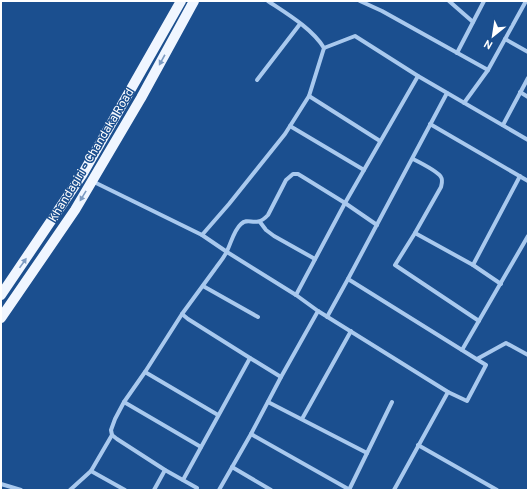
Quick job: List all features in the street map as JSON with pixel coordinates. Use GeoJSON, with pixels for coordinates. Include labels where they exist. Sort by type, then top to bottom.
{"type":"FeatureCollection","features":[{"type":"Feature","properties":{"kind":"main road","name":"Khandagiri - Chandaka Road"},"geometry":{"type":"LineString","coordinates":[[1,296],[82,175],[181,1]]}},
{"type":"Feature","properties":{"kind":"main road","name":"Khandagiri - Chandaka Road"},"geometry":{"type":"LineString","coordinates":[[1,318],[75,210],[141,98],[194,1]]}},
{"type":"Feature","properties":{"kind":"main road"},"geometry":{"type":"LineString","coordinates":[[160,38],[171,44]]}},
{"type":"Feature","properties":{"kind":"street"},"geometry":{"type":"LineString","coordinates":[[202,235],[285,134],[309,96],[324,48],[320,41],[300,24],[268,1]]}},
{"type":"Feature","properties":{"kind":"street"},"geometry":{"type":"LineString","coordinates":[[360,1],[382,11],[488,70]]}},
{"type":"Feature","properties":{"kind":"street"},"geometry":{"type":"LineString","coordinates":[[449,1],[473,22]]}},
{"type":"Feature","properties":{"kind":"street"},"geometry":{"type":"LineString","coordinates":[[457,53],[484,1]]}},
{"type":"Feature","properties":{"kind":"street"},"geometry":{"type":"LineString","coordinates":[[464,103],[488,70],[526,1]]}},
{"type":"Feature","properties":{"kind":"street"},"geometry":{"type":"LineString","coordinates":[[257,80],[300,24]]}},
{"type":"Feature","properties":{"kind":"street"},"geometry":{"type":"LineString","coordinates":[[324,48],[355,36],[418,76],[528,140]]}},
{"type":"Feature","properties":{"kind":"street"},"geometry":{"type":"LineString","coordinates":[[505,39],[528,52]]}},
{"type":"Feature","properties":{"kind":"street"},"geometry":{"type":"LineString","coordinates":[[296,295],[380,141],[418,76]]}},
{"type":"Feature","properties":{"kind":"street"},"geometry":{"type":"LineString","coordinates":[[503,125],[528,78]]}},
{"type":"Feature","properties":{"kind":"street"},"geometry":{"type":"LineString","coordinates":[[520,92],[528,97]]}},
{"type":"Feature","properties":{"kind":"street"},"geometry":{"type":"LineString","coordinates":[[327,317],[447,93]]}},
{"type":"Feature","properties":{"kind":"street"},"geometry":{"type":"LineString","coordinates":[[309,96],[380,141]]}},
{"type":"Feature","properties":{"kind":"street"},"geometry":{"type":"LineString","coordinates":[[430,124],[528,181]]}},
{"type":"Feature","properties":{"kind":"street"},"geometry":{"type":"LineString","coordinates":[[290,126],[364,170]]}},
{"type":"Feature","properties":{"kind":"street"},"geometry":{"type":"LineString","coordinates":[[413,159],[438,174],[442,182],[441,187],[415,233],[395,265],[479,321]]}},
{"type":"Feature","properties":{"kind":"street"},"geometry":{"type":"LineString","coordinates":[[70,490],[91,471],[112,435],[111,430],[114,418],[182,314],[227,252],[238,227],[244,222],[248,221],[254,223],[260,222],[268,215],[286,180],[293,174],[298,174],[346,203],[377,225]]}},
{"type":"Feature","properties":{"kind":"street"},"geometry":{"type":"LineString","coordinates":[[472,265],[520,176]]}},
{"type":"Feature","properties":{"kind":"street"},"geometry":{"type":"LineString","coordinates":[[92,181],[202,235],[296,295],[327,317],[448,392],[467,401],[486,364],[348,279]]}},
{"type":"Feature","properties":{"kind":"street"},"geometry":{"type":"LineString","coordinates":[[260,222],[266,230],[274,236],[315,259]]}},
{"type":"Feature","properties":{"kind":"street"},"geometry":{"type":"LineString","coordinates":[[415,233],[472,265],[500,284]]}},
{"type":"Feature","properties":{"kind":"street"},"geometry":{"type":"LineString","coordinates":[[462,350],[528,236]]}},
{"type":"Feature","properties":{"kind":"street"},"geometry":{"type":"LineString","coordinates":[[203,286],[258,317]]}},
{"type":"Feature","properties":{"kind":"street"},"geometry":{"type":"LineString","coordinates":[[219,490],[318,311]]}},
{"type":"Feature","properties":{"kind":"street"},"geometry":{"type":"LineString","coordinates":[[182,314],[281,377]]}},
{"type":"Feature","properties":{"kind":"street"},"geometry":{"type":"LineString","coordinates":[[302,419],[351,331]]}},
{"type":"Feature","properties":{"kind":"street"},"geometry":{"type":"LineString","coordinates":[[477,359],[506,343],[528,355]]}},
{"type":"Feature","properties":{"kind":"street"},"geometry":{"type":"LineString","coordinates":[[183,480],[250,358]]}},
{"type":"Feature","properties":{"kind":"street"},"geometry":{"type":"LineString","coordinates":[[145,372],[218,415]]}},
{"type":"Feature","properties":{"kind":"street"},"geometry":{"type":"LineString","coordinates":[[394,490],[448,392]]}},
{"type":"Feature","properties":{"kind":"street"},"geometry":{"type":"LineString","coordinates":[[124,402],[201,447]]}},
{"type":"Feature","properties":{"kind":"street"},"geometry":{"type":"LineString","coordinates":[[268,402],[367,453]]}},
{"type":"Feature","properties":{"kind":"street"},"geometry":{"type":"LineString","coordinates":[[251,434],[350,490],[392,402]]}},
{"type":"Feature","properties":{"kind":"street"},"geometry":{"type":"LineString","coordinates":[[112,435],[165,470],[198,489]]}},
{"type":"Feature","properties":{"kind":"street"},"geometry":{"type":"LineString","coordinates":[[418,445],[497,490]]}},
{"type":"Feature","properties":{"kind":"street"},"geometry":{"type":"LineString","coordinates":[[232,467],[271,490]]}},
{"type":"Feature","properties":{"kind":"street"},"geometry":{"type":"LineString","coordinates":[[154,490],[165,470]]}},
{"type":"Feature","properties":{"kind":"street"},"geometry":{"type":"LineString","coordinates":[[91,471],[126,490]]}},
{"type":"Feature","properties":{"kind":"street"},"geometry":{"type":"LineString","coordinates":[[1,484],[22,490]]}}]}
